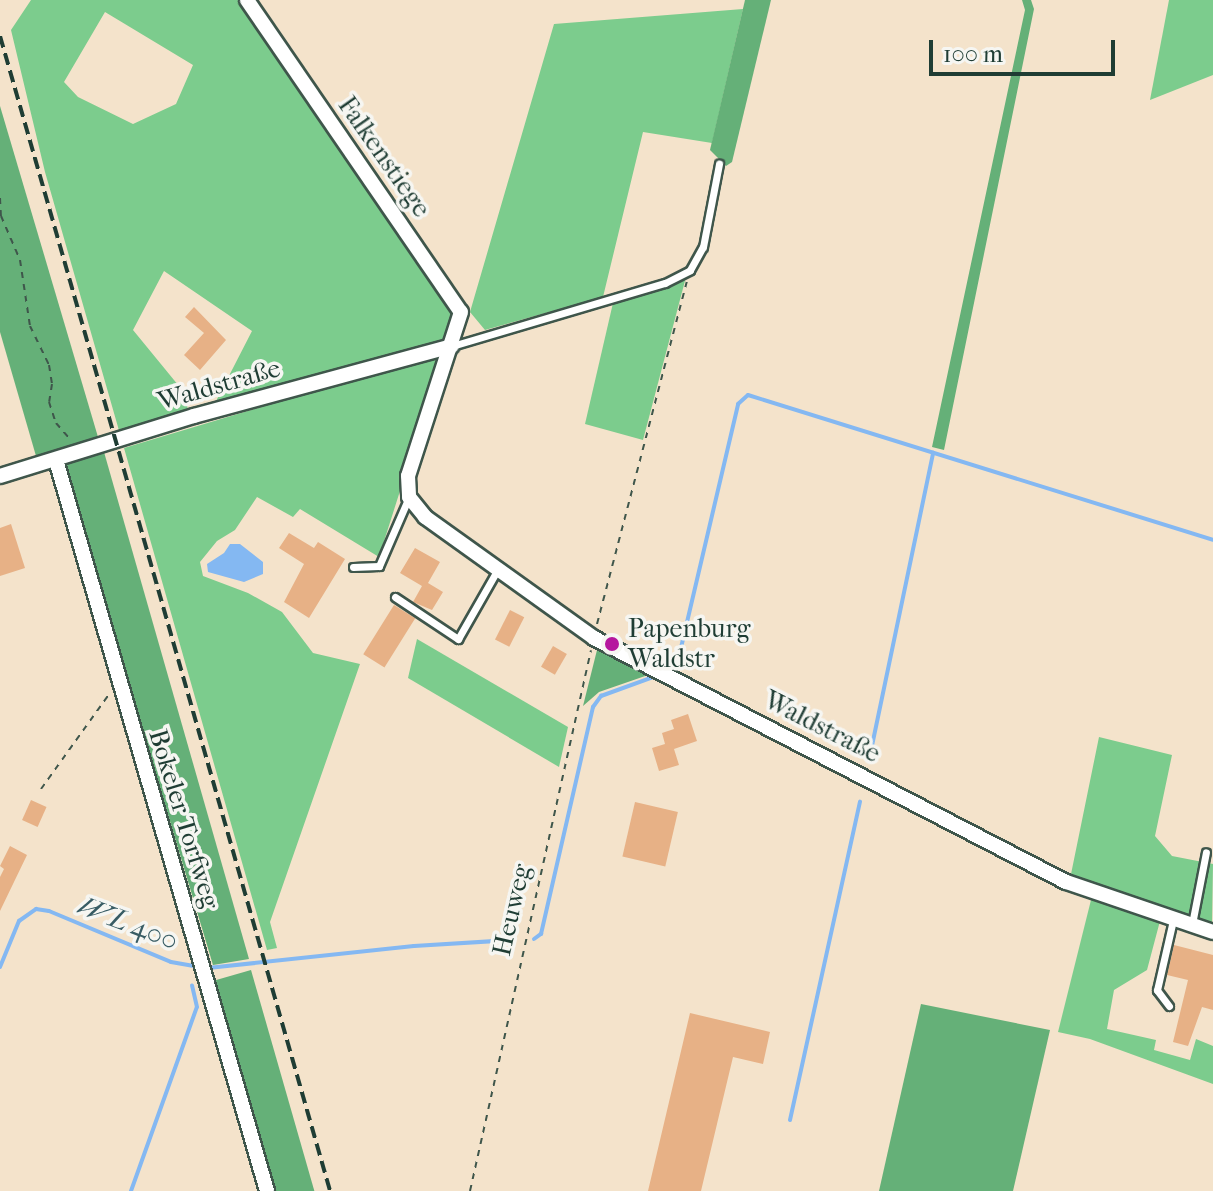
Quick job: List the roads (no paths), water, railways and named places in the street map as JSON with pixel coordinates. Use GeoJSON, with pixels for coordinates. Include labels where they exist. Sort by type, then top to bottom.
{"type":"FeatureCollection","features":[{"type":"Feature","properties":{"kind":"street","name":"Falkenstiege"},"geometry":{"type":"LineString","coordinates":[[247,0],[461,312],[452,346]]}},
{"type":"Feature","properties":{"kind":"street","name":"Waldstraße"},"geometry":{"type":"LineString","coordinates":[[0,476],[452,346]]}},
{"type":"Feature","properties":{"kind":"street"},"geometry":{"type":"LineString","coordinates":[[409,497],[408,476],[452,346]]}},
{"type":"Feature","properties":{"kind":"street","name":"Bokeler Torfweg"},"geometry":{"type":"LineString","coordinates":[[56,460],[267,1191]]}},
{"type":"Feature","properties":{"kind":"street","name":"Waldstraße"},"geometry":{"type":"LineString","coordinates":[[409,497],[425,517],[594,638],[1066,882],[1213,932]]}},
{"type":"Feature","properties":{"kind":"lane","name":"Waldstraße"},"geometry":{"type":"LineString","coordinates":[[452,346],[665,283],[690,270],[703,247],[719,164]]}},
{"type":"Feature","properties":{"kind":"lane"},"geometry":{"type":"LineString","coordinates":[[353,567],[379,566],[409,497]]}},
{"type":"Feature","properties":{"kind":"lane"},"geometry":{"type":"LineString","coordinates":[[395,597],[458,639],[498,569]]}},
{"type":"Feature","properties":{"kind":"lane"},"geometry":{"type":"LineString","coordinates":[[1191,926],[1206,852]]}},
{"type":"Feature","properties":{"kind":"lane"},"geometry":{"type":"LineString","coordinates":[[1169,1006],[1157,990],[1173,920]]}},
{"type":"Feature","properties":{"kind":"water"},"geometry":{"type":"Polygon","coordinates":[[[230,544],[240,544],[263,562],[263,574],[244,582],[208,572],[207,564],[224,553],[230,544]]]}},
{"type":"Feature","properties":{"kind":"waterway"},"geometry":{"type":"LineString","coordinates":[[662,670],[680,652],[738,404],[748,395],[1213,540]]}},
{"type":"Feature","properties":{"kind":"waterway"},"geometry":{"type":"LineString","coordinates":[[869,760],[933,453]]}},
{"type":"Feature","properties":{"kind":"waterway"},"geometry":{"type":"LineString","coordinates":[[534,939],[541,934],[593,707],[601,696],[656,676]]}},
{"type":"Feature","properties":{"kind":"waterway"},"geometry":{"type":"LineString","coordinates":[[790,1120],[860,802]]}},
{"type":"Feature","properties":{"kind":"waterway","name":"WL 400"},"geometry":{"type":"LineString","coordinates":[[0,967],[19,921],[36,909],[49,911],[171,962],[200,967]]}},
{"type":"Feature","properties":{"kind":"waterway"},"geometry":{"type":"LineString","coordinates":[[208,968],[414,946],[512,940]]}},
{"type":"Feature","properties":{"kind":"waterway"},"geometry":{"type":"LineString","coordinates":[[131,1191],[197,1007],[192,986]]}},
{"type":"Feature","properties":{"kind":"railway"},"geometry":{"type":"LineString","coordinates":[[0,36],[330,1191]]}},
{"type":"Feature","properties":{"kind":"place","name":"Papenburg Waldstr"},"geometry":{"type":"Point","coordinates":[612,644]}}]}
